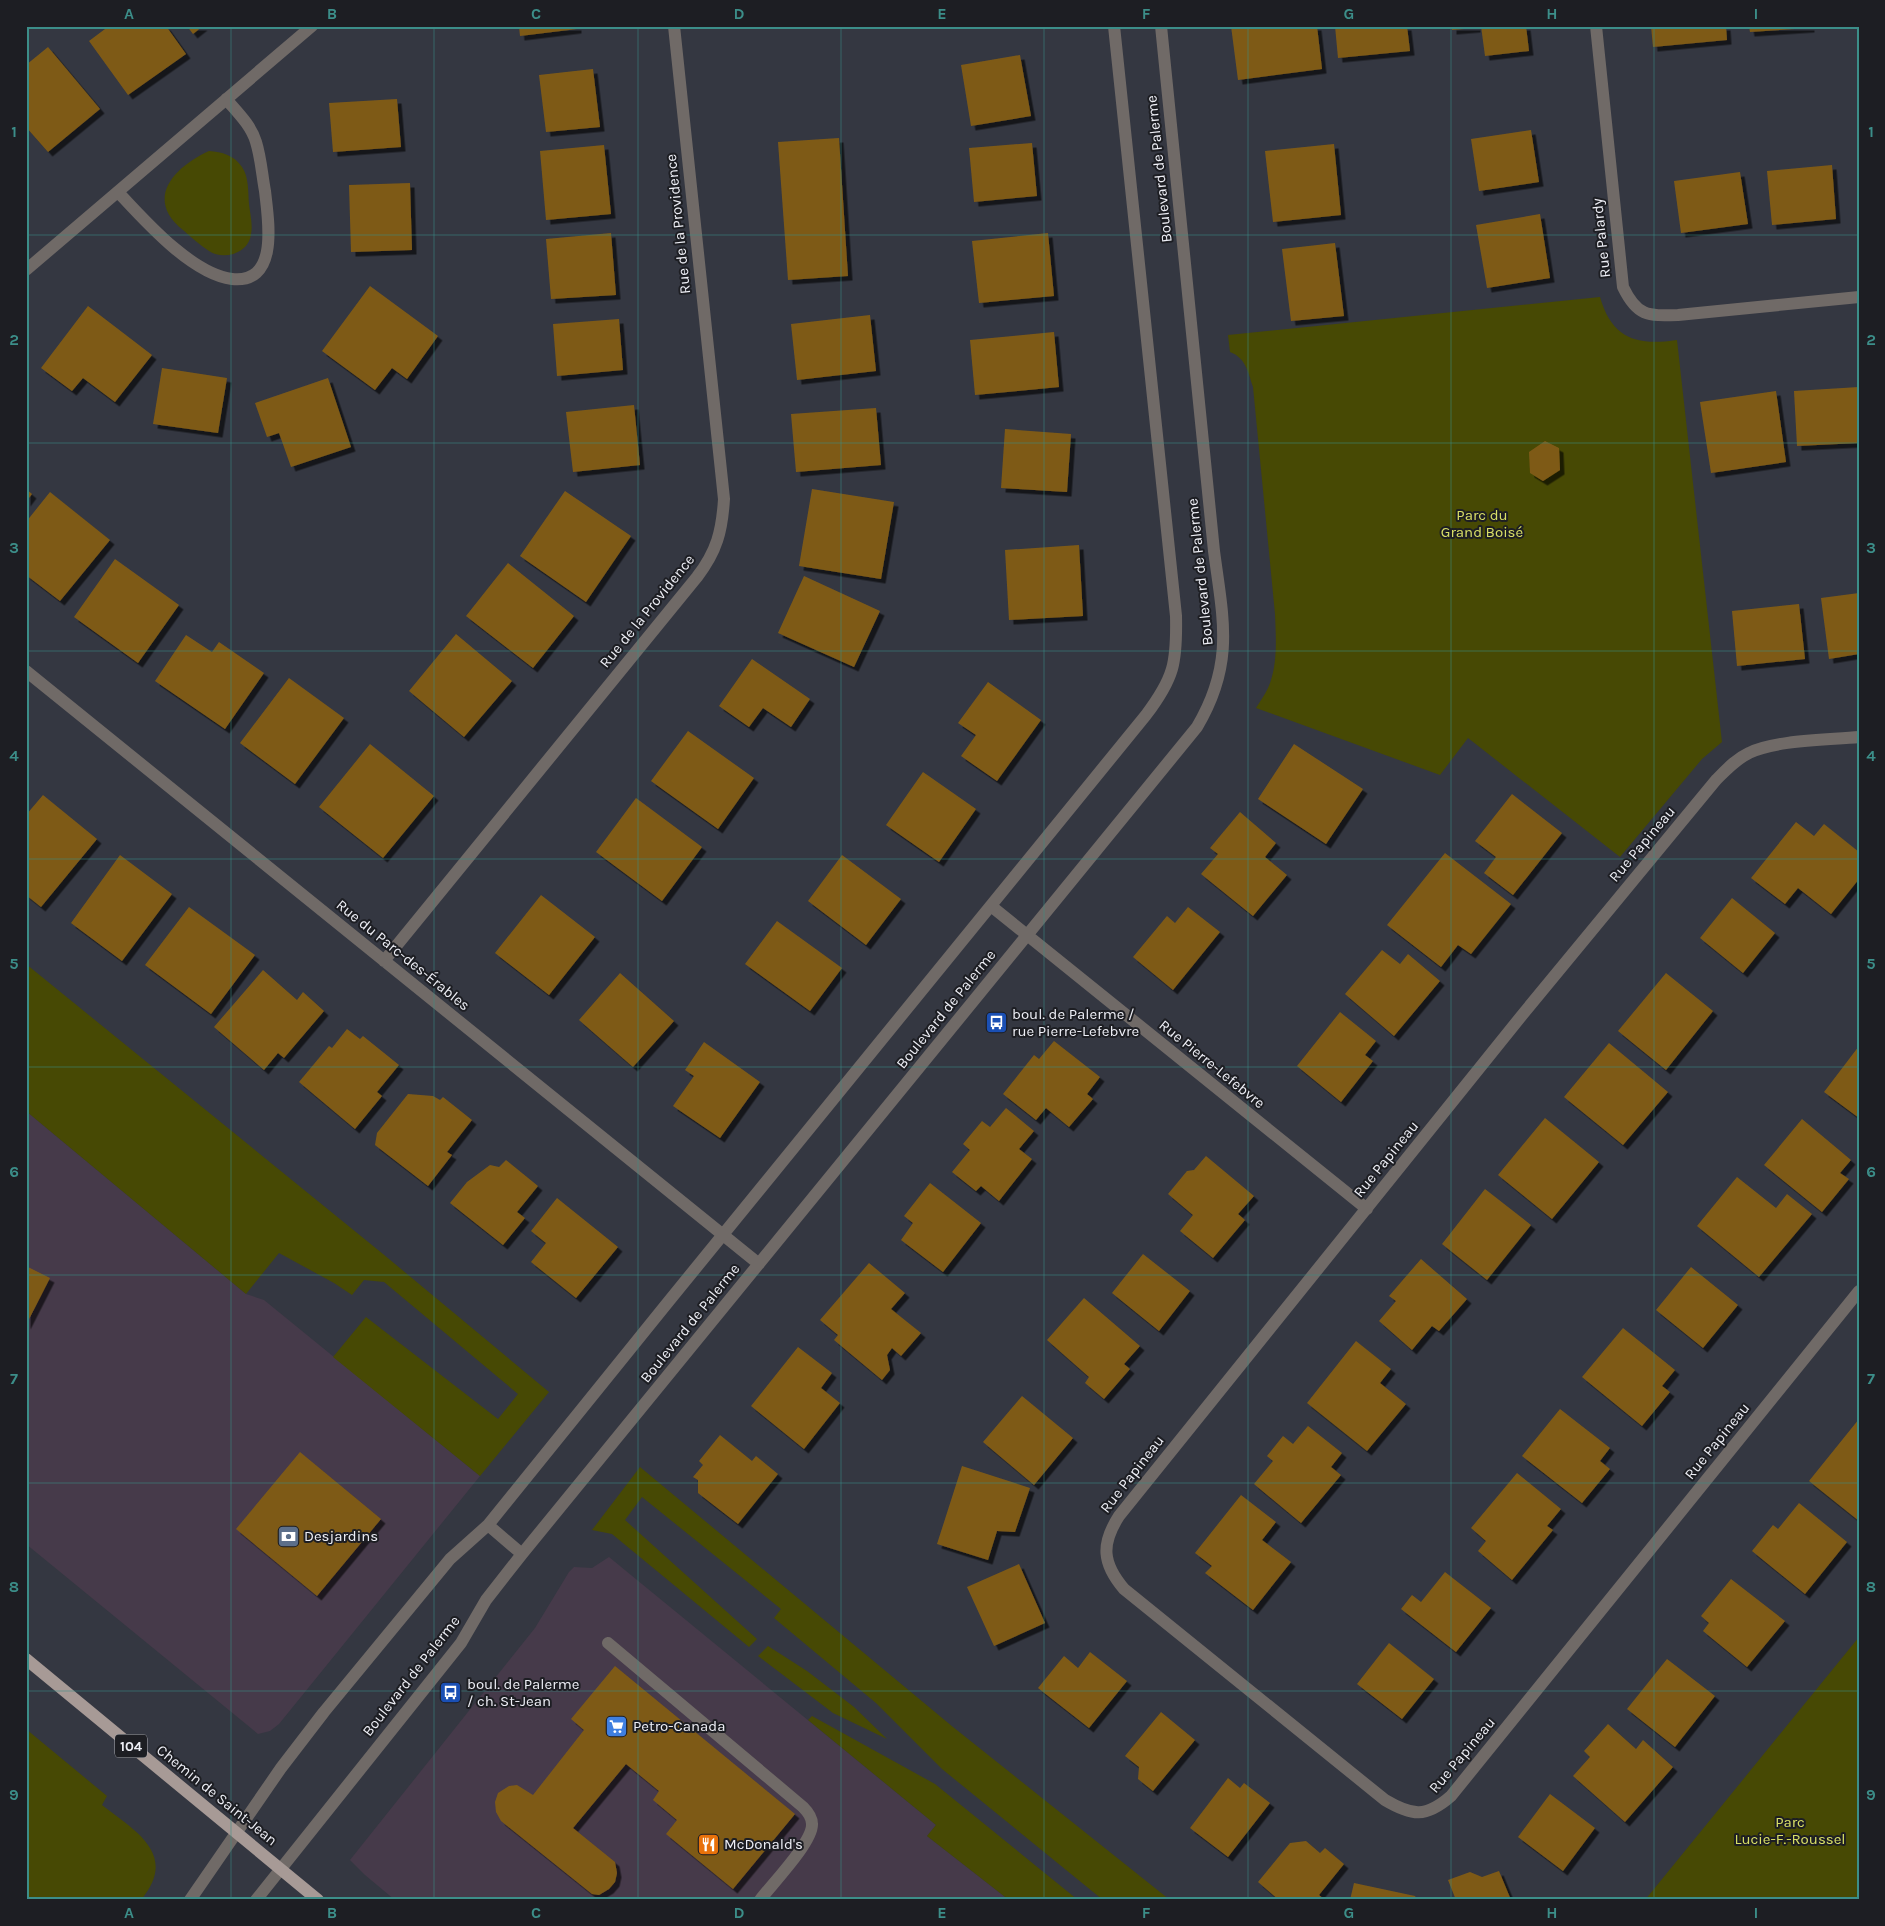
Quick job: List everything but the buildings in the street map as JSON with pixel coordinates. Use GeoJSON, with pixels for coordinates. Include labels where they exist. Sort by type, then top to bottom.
{"type":"FeatureCollection","features":[{"type":"Feature","properties":{"kind":"main road","name":"Chemin de Saint-Jean"},"geometry":{"type":"LineString","coordinates":[[26,1659],[318,1900]]}},
{"type":"Feature","properties":{"kind":"street"},"geometry":{"type":"LineString","coordinates":[[26,270],[119,193],[312,26]]}},
{"type":"Feature","properties":{"kind":"street","name":"Rue de la Providence"},"geometry":{"type":"LineString","coordinates":[[384,961],[697,577],[714,551],[720,536],[724,499],[674,26]]}},
{"type":"Feature","properties":{"kind":"street","name":"Boulevard de Palerme"},"geometry":{"type":"LineString","coordinates":[[190,1900],[281,1768],[324,1712],[450,1559],[488,1525],[722,1233],[1146,716],[1164,691],[1174,667],[1177,645],[1176,616],[1114,26]]}},
{"type":"Feature","properties":{"kind":"street","name":"Boulevard de Palerme"},"geometry":{"type":"LineString","coordinates":[[256,1900],[461,1643],[486,1600],[522,1554],[1198,727],[1207,711],[1216,690],[1224,646],[1224,620],[1214,551],[1160,26]]}},
{"type":"Feature","properties":{"kind":"street","name":"Rue Palardy"},"geometry":{"type":"LineString","coordinates":[[1596,26],[1623,287],[1631,304],[1642,311],[1656,316],[1678,316],[1859,297]]}},
{"type":"Feature","properties":{"kind":"street"},"geometry":{"type":"LineString","coordinates":[[119,193],[163,239],[200,266],[216,274],[233,279],[248,277],[259,269],[266,256],[269,240],[260,157],[256,141],[247,124],[226,99]]}},
{"type":"Feature","properties":{"kind":"street","name":"Rue du Parc-des-Érables"},"geometry":{"type":"LineString","coordinates":[[26,671],[759,1264]]}},
{"type":"Feature","properties":{"kind":"street","name":"Rue Papineau"},"geometry":{"type":"LineString","coordinates":[[1859,737],[1767,747],[1749,752],[1716,780],[1523,1014],[1119,1516],[1109,1531],[1106,1548],[1108,1564],[1114,1577],[1124,1589],[1385,1800],[1411,1812],[1425,1812],[1439,1807],[1451,1796],[1859,1291]]}},
{"type":"Feature","properties":{"kind":"street","name":"Rue Pierre-Lefebvre"},"geometry":{"type":"LineString","coordinates":[[991,906],[1367,1209]]}},
{"type":"Feature","properties":{"kind":"street"},"geometry":{"type":"LineString","coordinates":[[488,1525],[522,1554]]}},
{"type":"Feature","properties":{"kind":"street"},"geometry":{"type":"LineString","coordinates":[[608,1643],[803,1807],[811,1816],[812,1825],[806,1843],[760,1900]]}},
{"type":"Feature","properties":{"kind":"shaded area"},"geometry":{"type":"Polygon","coordinates":[[[26,1111],[246,1294],[264,1300],[480,1476],[279,1724],[270,1731],[258,1734],[26,1544],[26,1111]]]}},
{"type":"Feature","properties":{"kind":"shaded area"},"geometry":{"type":"Polygon","coordinates":[[[609,1557],[936,1825],[927,1836],[1009,1900],[395,1900],[365,1875],[350,1860],[535,1628],[569,1572],[574,1567],[592,1568],[609,1557]]]}},
{"type":"Feature","properties":{"kind":"green space"},"geometry":{"type":"Polygon","coordinates":[[[209,151],[223,153],[239,163],[247,180],[252,223],[251,234],[246,246],[228,255],[215,254],[202,246],[171,218],[166,207],[165,196],[168,185],[175,175],[196,158],[209,151]]]}},
{"type":"Feature","properties":{"kind":"green space","name":"Parc du Grand Boisé"},"geometry":{"type":"Polygon","coordinates":[[[1600,297],[1611,322],[1619,331],[1638,340],[1650,342],[1677,340],[1722,742],[1702,759],[1620,857],[1468,738],[1440,775],[1256,708],[1268,688],[1273,671],[1276,652],[1275,614],[1253,387],[1243,362],[1230,352],[1228,335],[1600,297]]]}},
{"type":"Feature","properties":{"kind":"green space"},"geometry":{"type":"Polygon","coordinates":[[[26,964],[383,1254],[549,1392],[480,1476],[333,1357],[366,1317],[498,1419],[518,1394],[384,1282],[364,1280],[352,1295],[279,1253],[246,1294],[26,1111],[26,964]]]}},
{"type":"Feature","properties":{"kind":"green space"},"geometry":{"type":"Polygon","coordinates":[[[640,1467],[953,1727],[1170,1900],[1103,1900],[942,1769],[876,1703],[774,1618],[781,1609],[642,1497],[625,1520],[757,1639],[749,1647],[612,1534],[592,1530],[640,1467]]]}},
{"type":"Feature","properties":{"kind":"green space","name":"Parc Lucie-F.-Roussel"},"geometry":{"type":"Polygon","coordinates":[[[1859,1637],[1859,1900],[1645,1900],[1859,1637]]]}},
{"type":"Feature","properties":{"kind":"green space"},"geometry":{"type":"Polygon","coordinates":[[[768,1646],[807,1671],[854,1707],[887,1739],[833,1713],[758,1656],[768,1646]]]}},
{"type":"Feature","properties":{"kind":"green space"},"geometry":{"type":"Polygon","coordinates":[[[812,1716],[935,1784],[1078,1900],[1009,1900],[927,1836],[936,1825],[808,1720],[812,1716]]]}},
{"type":"Feature","properties":{"kind":"green space"},"geometry":{"type":"Polygon","coordinates":[[[26,1729],[107,1796],[102,1805],[139,1834],[148,1845],[154,1857],[156,1869],[152,1884],[141,1900],[26,1900],[26,1729]]]}},
{"type":"Feature","properties":{"kind":"place","name":"boul. de Palerme / rue Pierre-Lefebvre"},"geometry":{"type":"Point","coordinates":[996,1023]}},
{"type":"Feature","properties":{"kind":"place","name":"Desjardins"},"geometry":{"type":"Point","coordinates":[288,1536]}},
{"type":"Feature","properties":{"kind":"place","name":"boul. de Palerme / ch. St-Jean"},"geometry":{"type":"Point","coordinates":[451,1693]}},
{"type":"Feature","properties":{"kind":"place","name":"Petro-Canada"},"geometry":{"type":"Point","coordinates":[617,1726]}},
{"type":"Feature","properties":{"kind":"place","name":"McDonald's"},"geometry":{"type":"Point","coordinates":[708,1844]}}]}
